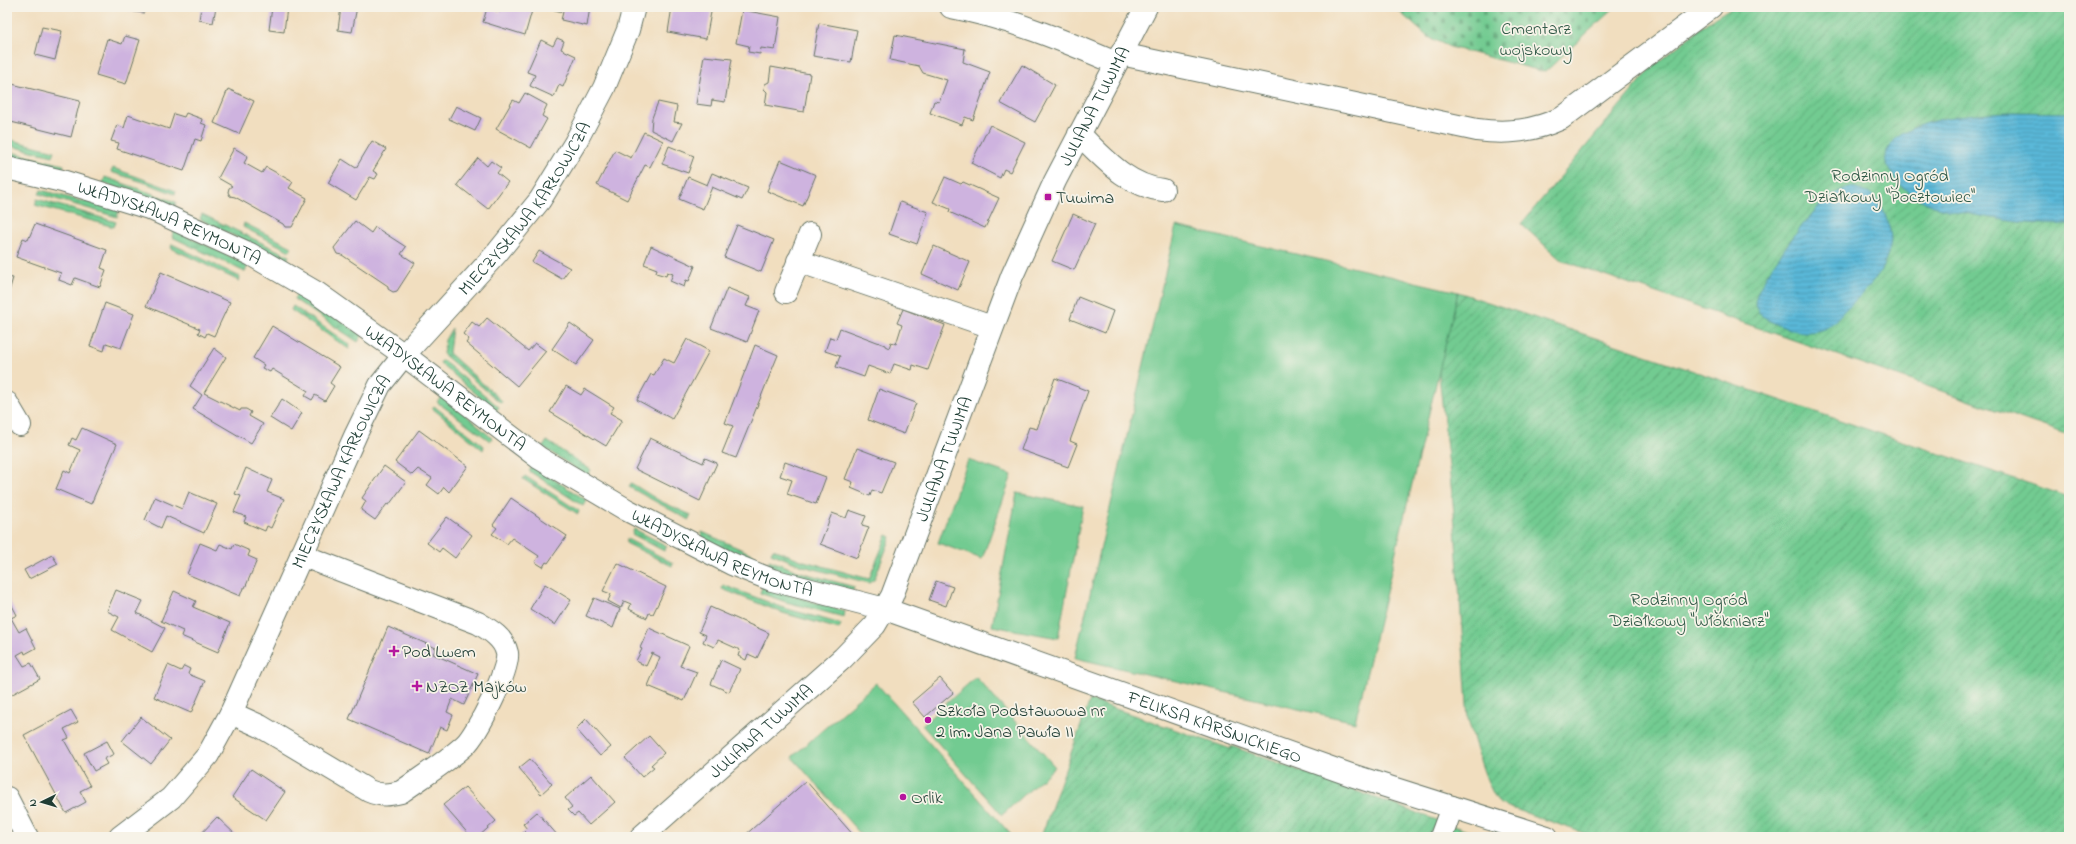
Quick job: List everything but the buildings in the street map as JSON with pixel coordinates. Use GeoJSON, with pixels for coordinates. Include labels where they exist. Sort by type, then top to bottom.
{"type":"FeatureCollection","features":[{"type":"Feature","properties":{"kind":"street","name":"MIECZYSŁAWA KARŁOWICZA"},"geometry":{"type":"LineString","coordinates":[[120,837],[171,798],[208,755],[231,713],[301,555],[380,385],[404,355],[497,253],[540,200],[574,143],[604,88],[628,30],[634,7]]}},
{"type":"Feature","properties":{"kind":"street"},"geometry":{"type":"LineString","coordinates":[[951,7],[987,14],[1118,59],[1477,130],[1512,133],[1546,126],[1562,118],[1711,7]]}},
{"type":"Feature","properties":{"kind":"street","name":"JULIANA TUWIMA"},"geometry":{"type":"LineString","coordinates":[[641,837],[843,658],[862,640],[885,609],[912,543],[992,327],[1031,232],[1079,134],[1146,7]]}},
{"type":"Feature","properties":{"kind":"street"},"geometry":{"type":"LineString","coordinates":[[1079,134],[1125,176],[1150,188],[1163,190]]}},
{"type":"Feature","properties":{"kind":"street","name":"WŁADYSŁAWA REYMONTA"},"geometry":{"type":"LineString","coordinates":[[7,168],[62,181],[149,208],[250,254],[317,293],[404,355],[540,458],[626,510],[732,564],[772,580],[885,609]]}},
{"type":"Feature","properties":{"kind":"street"},"geometry":{"type":"LineString","coordinates":[[786,292],[810,234]]}},
{"type":"Feature","properties":{"kind":"street"},"geometry":{"type":"LineString","coordinates":[[798,261],[992,327]]}},
{"type":"Feature","properties":{"kind":"street"},"geometry":{"type":"LineString","coordinates":[[7,403],[20,425]]}},
{"type":"Feature","properties":{"kind":"street"},"geometry":{"type":"LineString","coordinates":[[231,713],[260,726],[369,791],[379,795],[389,795],[401,792],[465,745],[479,727],[506,667],[507,653],[502,643],[494,633],[478,623],[301,555]]}},
{"type":"Feature","properties":{"kind":"street","name":"FELIKSA KARŚNICKIEGO"},"geometry":{"type":"LineString","coordinates":[[885,609],[1351,775],[1547,837]]}},
{"type":"Feature","properties":{"kind":"street"},"geometry":{"type":"LineString","coordinates":[[7,798],[27,837]]}},
{"type":"Feature","properties":{"kind":"street"},"geometry":{"type":"LineString","coordinates":[[1441,837],[1452,807]]}},
{"type":"Feature","properties":{"kind":"green space","name":"Cmentarz wojskowy"},"geometry":{"type":"Polygon","coordinates":[[[1394,7],[1615,7],[1545,72],[1450,47],[1428,37],[1394,7]]]}},
{"type":"Feature","properties":{"kind":"green space","name":"Rodzinny Ogród Działkowy \"Pocztowiec\""},"geometry":{"type":"Polygon","coordinates":[[[1732,7],[2069,7],[2069,435],[1561,260],[1521,224],[1653,66],[1708,22],[1732,7]]]}},
{"type":"Feature","properties":{"kind":"green space"},"geometry":{"type":"Polygon","coordinates":[[[7,139],[55,151],[53,156],[7,145],[7,139]]]}},
{"type":"Feature","properties":{"kind":"green space"},"geometry":{"type":"Polygon","coordinates":[[[7,151],[64,165],[62,173],[7,159],[7,151]]]}},
{"type":"Feature","properties":{"kind":"green space"},"geometry":{"type":"Polygon","coordinates":[[[113,168],[176,191],[175,194],[111,172],[113,168]]]}},
{"type":"Feature","properties":{"kind":"green space"},"geometry":{"type":"Polygon","coordinates":[[[105,177],[176,202],[174,209],[103,183],[105,177]]]}},
{"type":"Feature","properties":{"kind":"green space"},"geometry":{"type":"Polygon","coordinates":[[[41,190],[85,202],[86,200],[119,210],[117,217],[39,194],[41,190]]]}},
{"type":"Feature","properties":{"kind":"green space"},"geometry":{"type":"Polygon","coordinates":[[[37,199],[116,222],[114,227],[35,205],[37,199]]]}},
{"type":"Feature","properties":{"kind":"green space"},"geometry":{"type":"Polygon","coordinates":[[[202,214],[289,256],[286,262],[200,219],[202,214]]]}},
{"type":"Feature","properties":{"kind":"green space"},"geometry":{"type":"Polygon","coordinates":[[[244,223],[292,247],[290,251],[243,227],[244,223]]]}},
{"type":"Feature","properties":{"kind":"green space"},"geometry":{"type":"Polygon","coordinates":[[[1176,226],[1458,292],[1355,722],[1075,658],[1176,226]]]}},
{"type":"Feature","properties":{"kind":"green space"},"geometry":{"type":"Polygon","coordinates":[[[174,230],[248,265],[245,272],[172,237],[174,230]]]}},
{"type":"Feature","properties":{"kind":"green space"},"geometry":{"type":"Polygon","coordinates":[[[172,244],[240,277],[239,281],[171,248],[172,244]]]}},
{"type":"Feature","properties":{"kind":"green space"},"geometry":{"type":"Polygon","coordinates":[[[298,292],[362,335],[358,342],[294,299],[298,292]]]}},
{"type":"Feature","properties":{"kind":"green space","name":"Rodzinny Ogród Działkowy \"Włókniarz\""},"geometry":{"type":"Polygon","coordinates":[[[1458,292],[2069,497],[2069,837],[1595,837],[1500,804],[1485,775],[1468,719],[1454,513],[1438,366],[1458,292]]]}},
{"type":"Feature","properties":{"kind":"green space"},"geometry":{"type":"Polygon","coordinates":[[[293,306],[350,345],[349,349],[291,310],[293,306]]]}},
{"type":"Feature","properties":{"kind":"green space"},"geometry":{"type":"Polygon","coordinates":[[[452,328],[449,353],[502,401],[501,403],[443,354],[445,340],[452,328]]]}},
{"type":"Feature","properties":{"kind":"green space"},"geometry":{"type":"Polygon","coordinates":[[[442,360],[499,407],[496,411],[440,363],[442,360]]]}},
{"type":"Feature","properties":{"kind":"green space"},"geometry":{"type":"Polygon","coordinates":[[[442,396],[492,438],[490,441],[437,402],[442,396]]]}},
{"type":"Feature","properties":{"kind":"green space"},"geometry":{"type":"Polygon","coordinates":[[[434,406],[484,446],[483,450],[432,408],[434,406]]]}},
{"type":"Feature","properties":{"kind":"green space"},"geometry":{"type":"Polygon","coordinates":[[[547,441],[591,470],[587,476],[543,447],[547,441]]]}},
{"type":"Feature","properties":{"kind":"green space"},"geometry":{"type":"Polygon","coordinates":[[[968,460],[1012,475],[982,559],[938,543],[968,460]]]}},
{"type":"Feature","properties":{"kind":"green space"},"geometry":{"type":"Polygon","coordinates":[[[533,466],[586,500],[583,506],[529,471],[533,466]]]}},
{"type":"Feature","properties":{"kind":"green space"},"geometry":{"type":"Polygon","coordinates":[[[525,476],[579,511],[578,514],[523,479],[525,476]]]}},
{"type":"Feature","properties":{"kind":"green space"},"geometry":{"type":"Polygon","coordinates":[[[631,483],[660,501],[691,515],[689,520],[629,487],[631,483]]]}},
{"type":"Feature","properties":{"kind":"green space"},"geometry":{"type":"Polygon","coordinates":[[[1017,493],[1083,506],[1058,638],[992,626],[1017,493]]]}},
{"type":"Feature","properties":{"kind":"green space"},"geometry":{"type":"Polygon","coordinates":[[[634,529],[667,546],[664,551],[632,534],[634,529]]]}},
{"type":"Feature","properties":{"kind":"green space"},"geometry":{"type":"Polygon","coordinates":[[[702,532],[754,555],[748,560],[701,539],[702,532]]]}},
{"type":"Feature","properties":{"kind":"green space"},"geometry":{"type":"Polygon","coordinates":[[[887,535],[891,537],[874,580],[869,583],[803,566],[771,553],[773,549],[804,561],[869,579],[887,535]]]}},
{"type":"Feature","properties":{"kind":"green space"},"geometry":{"type":"Polygon","coordinates":[[[627,539],[673,563],[672,566],[626,543],[627,539]]]}},
{"type":"Feature","properties":{"kind":"green space"},"geometry":{"type":"Polygon","coordinates":[[[769,560],[800,572],[854,587],[853,591],[769,567],[769,560]]]}},
{"type":"Feature","properties":{"kind":"green space"},"geometry":{"type":"Polygon","coordinates":[[[723,585],[784,608],[841,624],[839,629],[783,613],[722,589],[723,585]]]}},
{"type":"Feature","properties":{"kind":"green space"},"geometry":{"type":"Polygon","coordinates":[[[762,587],[845,611],[844,617],[786,602],[760,593],[762,587]]]}},
{"type":"Feature","properties":{"kind":"green space"},"geometry":{"type":"Polygon","coordinates":[[[976,677],[1055,767],[1002,815],[922,725],[976,677]]]}},
{"type":"Feature","properties":{"kind":"green space","name":"Orlik"},"geometry":{"type":"Polygon","coordinates":[[[876,683],[1013,837],[863,837],[792,757],[876,683]]]}},
{"type":"Feature","properties":{"kind":"green space"},"geometry":{"type":"Polygon","coordinates":[[[1090,700],[1231,749],[1231,746],[1484,837],[1041,837],[1090,700]]]}},
{"type":"Feature","properties":{"kind":"water"},"geometry":{"type":"Polygon","coordinates":[[[2013,112],[2069,113],[2069,224],[2019,222],[1940,208],[1928,204],[1908,191],[1899,183],[1887,166],[1887,151],[1895,139],[1908,130],[1943,119],[2013,112]]]}},
{"type":"Feature","properties":{"kind":"water"},"geometry":{"type":"Polygon","coordinates":[[[1850,187],[1866,192],[1878,202],[1884,212],[1891,243],[1883,266],[1873,282],[1828,327],[1820,330],[1805,332],[1791,330],[1775,324],[1761,315],[1755,304],[1763,281],[1784,249],[1818,207],[1834,194],[1850,187]]]}},
{"type":"Feature","properties":{"kind":"place","name":"Tuwima"},"geometry":{"type":"Point","coordinates":[1048,197]}},
{"type":"Feature","properties":{"kind":"place","name":"Pod Lwem"},"geometry":{"type":"Point","coordinates":[394,651]}},
{"type":"Feature","properties":{"kind":"place","name":"NZOZ Majków"},"geometry":{"type":"Point","coordinates":[417,686]}},
{"type":"Feature","properties":{"kind":"place","name":"Szkoła Podstawowa nr 2 im. Jana Pawła II"},"geometry":{"type":"Point","coordinates":[928,720]}},
{"type":"Feature","properties":{"kind":"place","name":"Orlik"},"geometry":{"type":"Point","coordinates":[903,797]}}]}
